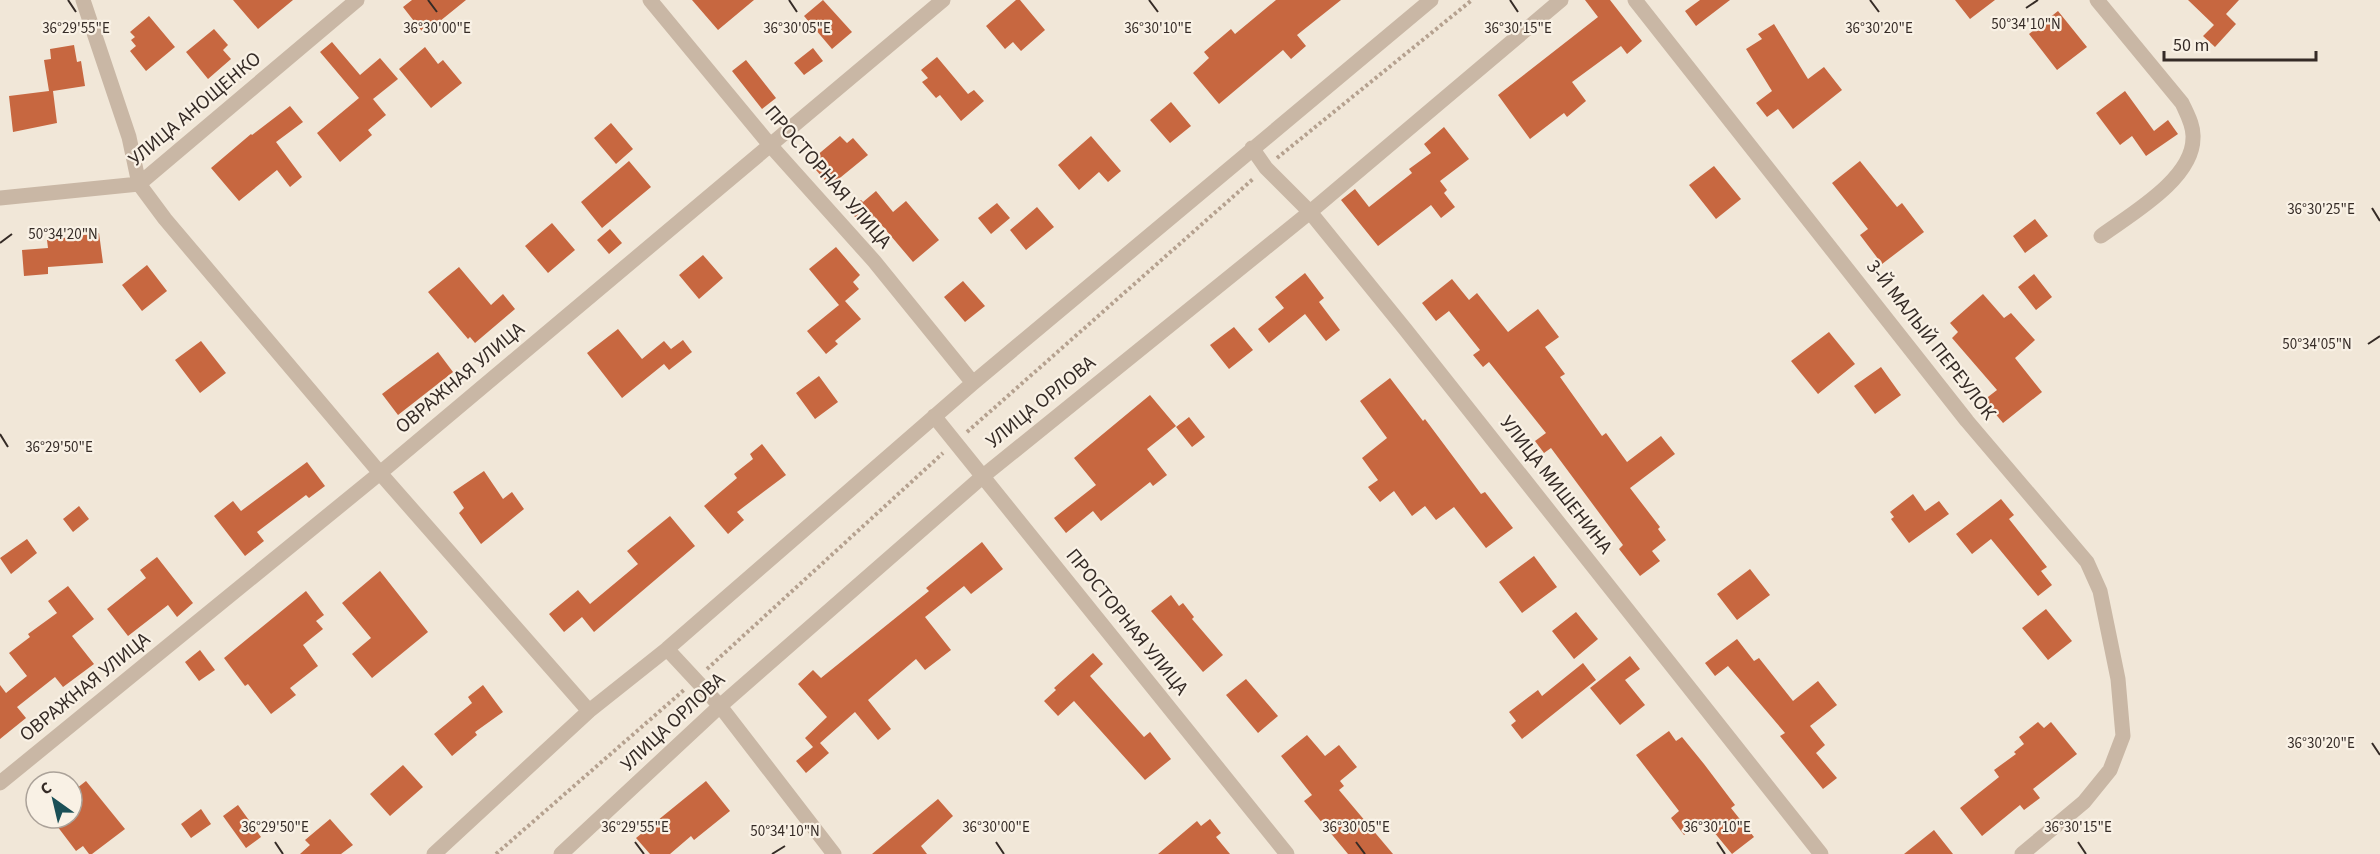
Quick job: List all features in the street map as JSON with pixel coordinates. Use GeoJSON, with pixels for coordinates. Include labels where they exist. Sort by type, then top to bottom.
{"type":"FeatureCollection","features":[{"type":"Feature","properties":{"kind":"street"},"geometry":{"type":"LineString","coordinates":[[83,0],[129,137],[139,184],[165,219],[380,473],[589,711]]}},
{"type":"Feature","properties":{"kind":"street","name":"УЛИЦА АНОЩЕНКО"},"geometry":{"type":"LineString","coordinates":[[0,198],[139,184],[357,0]]}},
{"type":"Feature","properties":{"kind":"street","name":"ПРОСТОРНАЯ УЛИЦА"},"geometry":{"type":"LineString","coordinates":[[650,0],[770,145],[874,261],[973,383]]}},
{"type":"Feature","properties":{"kind":"street","name":"ОВРАЖНАЯ УЛИЦА"},"geometry":{"type":"LineString","coordinates":[[0,783],[380,473],[943,0]]}},
{"type":"Feature","properties":{"kind":"street"},"geometry":{"type":"LineString","coordinates":[[434,854],[589,711],[667,649],[973,383],[1430,0]]}},
{"type":"Feature","properties":{"kind":"street","name":"УЛИЦА ОРЛОВА"},"geometry":{"type":"LineString","coordinates":[[561,854],[720,706],[982,477],[1310,212],[1561,0]]}},
{"type":"Feature","properties":{"kind":"street","name":"3-Й МАЛЫЙ ПЕРЕУЛОК"},"geometry":{"type":"LineString","coordinates":[[1635,0],[1967,421],[2087,562],[2100,591],[2107,621],[2118,679],[2122,736],[2110,770],[2084,802],[2022,854]]}},
{"type":"Feature","properties":{"kind":"street"},"geometry":{"type":"LineString","coordinates":[[2097,0],[2182,103],[2191,122],[2193,138],[2189,159],[2176,178],[2148,202],[2101,236]]}},
{"type":"Feature","properties":{"kind":"street","name":"УЛИЦА МИШЕНИНА"},"geometry":{"type":"LineString","coordinates":[[1252,148],[1266,168],[1310,212],[1413,338],[1821,854]]}},
{"type":"Feature","properties":{"kind":"street","name":"ПРОСТОРНАЯ УЛИЦА"},"geometry":{"type":"LineString","coordinates":[[934,417],[1287,854]]}},
{"type":"Feature","properties":{"kind":"street"},"geometry":{"type":"LineString","coordinates":[[667,649],[694,681],[720,706],[834,854]]}},
{"type":"Feature","properties":{"kind":"path"},"geometry":{"type":"LineString","coordinates":[[496,854],[694,681],[954,444],[1266,168],[1472,0]]}},
{"type":"Feature","properties":{"kind":"building"},"geometry":{"type":"Polygon","coordinates":[[[233,0],[293,0],[258,29],[233,0]]]}},
{"type":"Feature","properties":{"kind":"building"},"geometry":{"type":"Polygon","coordinates":[[[412,0],[466,0],[424,34],[403,7],[412,0]]]}},
{"type":"Feature","properties":{"kind":"building"},"geometry":{"type":"Polygon","coordinates":[[[692,0],[754,0],[718,30],[692,0]]]}},
{"type":"Feature","properties":{"kind":"building"},"geometry":{"type":"Polygon","coordinates":[[[823,0],[852,32],[832,49],[804,16],[823,0]]]}},
{"type":"Feature","properties":{"kind":"building"},"geometry":{"type":"Polygon","coordinates":[[[1016,0],[1020,0],[1045,30],[1021,51],[1013,42],[1005,49],[986,26],[1016,0]]]}},
{"type":"Feature","properties":{"kind":"building"},"geometry":{"type":"Polygon","coordinates":[[[1276,0],[1341,0],[1297,35],[1306,46],[1291,59],[1283,50],[1219,104],[1193,73],[1209,58],[1204,52],[1231,29],[1235,34],[1276,0]]]}},
{"type":"Feature","properties":{"kind":"building"},"geometry":{"type":"Polygon","coordinates":[[[1585,0],[1610,0],[1642,41],[1627,54],[1621,46],[1572,82],[1586,101],[1567,117],[1564,113],[1530,139],[1498,95],[1598,17],[1585,0]]]}},
{"type":"Feature","properties":{"kind":"building"},"geometry":{"type":"Polygon","coordinates":[[[1700,0],[1730,0],[1696,26],[1685,11],[1700,0]]]}},
{"type":"Feature","properties":{"kind":"building"},"geometry":{"type":"Polygon","coordinates":[[[1955,0],[1995,0],[1970,19],[1955,0]]]}},
{"type":"Feature","properties":{"kind":"building"},"geometry":{"type":"Polygon","coordinates":[[[2188,0],[2239,0],[2226,14],[2236,24],[2215,47],[2203,36],[2214,25],[2188,0]]]}},
{"type":"Feature","properties":{"kind":"building"},"geometry":{"type":"Polygon","coordinates":[[[2058,11],[2087,47],[2057,70],[2029,34],[2058,11]]]}},
{"type":"Feature","properties":{"kind":"building"},"geometry":{"type":"Polygon","coordinates":[[[149,16],[175,47],[146,71],[130,51],[136,46],[131,40],[135,37],[130,32],[149,16]]]}},
{"type":"Feature","properties":{"kind":"building"},"geometry":{"type":"Polygon","coordinates":[[[1774,24],[1808,79],[1824,67],[1842,90],[1793,129],[1778,109],[1767,117],[1756,103],[1772,91],[1746,49],[1762,39],[1758,34],[1774,24]]]}},
{"type":"Feature","properties":{"kind":"building"},"geometry":{"type":"Polygon","coordinates":[[[214,29],[228,45],[223,50],[231,59],[208,79],[186,52],[214,29]]]}},
{"type":"Feature","properties":{"kind":"building"},"geometry":{"type":"Polygon","coordinates":[[[332,42],[360,75],[380,58],[398,79],[373,99],[386,115],[368,130],[372,135],[340,162],[317,133],[359,98],[320,52],[332,42]]]}},
{"type":"Feature","properties":{"kind":"building"},"geometry":{"type":"Polygon","coordinates":[[[74,45],[77,62],[81,61],[85,86],[53,91],[57,123],[13,132],[9,96],[49,91],[44,60],[51,59],[50,49],[74,45]]]}},
{"type":"Feature","properties":{"kind":"building"},"geometry":{"type":"Polygon","coordinates":[[[425,47],[438,64],[443,60],[462,83],[431,108],[399,69],[425,47]]]}},
{"type":"Feature","properties":{"kind":"building"},"geometry":{"type":"Polygon","coordinates":[[[813,48],[823,61],[804,75],[794,63],[813,48]]]}},
{"type":"Feature","properties":{"kind":"building"},"geometry":{"type":"Polygon","coordinates":[[[937,57],[968,94],[974,90],[984,101],[961,121],[940,95],[936,98],[922,82],[928,78],[921,70],[937,57]]]}},
{"type":"Feature","properties":{"kind":"building"},"geometry":{"type":"Polygon","coordinates":[[[746,60],[776,98],[762,109],[732,71],[746,60]]]}},
{"type":"Feature","properties":{"kind":"building"},"geometry":{"type":"Polygon","coordinates":[[[2125,91],[2154,131],[2168,120],[2178,134],[2146,156],[2132,136],[2120,145],[2096,113],[2125,91]]]}},
{"type":"Feature","properties":{"kind":"building"},"geometry":{"type":"Polygon","coordinates":[[[1171,102],[1191,126],[1170,143],[1150,120],[1171,102]]]}},
{"type":"Feature","properties":{"kind":"building"},"geometry":{"type":"Polygon","coordinates":[[[290,106],[303,122],[276,142],[302,177],[290,187],[277,170],[239,201],[211,168],[251,134],[290,106]]]}},
{"type":"Feature","properties":{"kind":"building"},"geometry":{"type":"Polygon","coordinates":[[[611,123],[633,149],[616,164],[594,138],[611,123]]]}},
{"type":"Feature","properties":{"kind":"building"},"geometry":{"type":"Polygon","coordinates":[[[1444,127],[1469,159],[1440,181],[1447,190],[1444,193],[1455,207],[1441,218],[1431,205],[1378,246],[1341,200],[1355,189],[1369,207],[1412,173],[1409,169],[1431,153],[1424,144],[1444,127]]]}},
{"type":"Feature","properties":{"kind":"building"},"geometry":{"type":"Polygon","coordinates":[[[840,136],[847,143],[853,138],[868,155],[830,186],[809,162],[840,136]]]}},
{"type":"Feature","properties":{"kind":"building"},"geometry":{"type":"Polygon","coordinates":[[[1091,136],[1121,171],[1108,182],[1099,172],[1079,190],[1058,165],[1091,136]]]}},
{"type":"Feature","properties":{"kind":"building"},"geometry":{"type":"Polygon","coordinates":[[[629,161],[651,187],[602,228],[581,202],[629,161]]]}},
{"type":"Feature","properties":{"kind":"building"},"geometry":{"type":"Polygon","coordinates":[[[1860,161],[1897,207],[1902,203],[1924,232],[1882,264],[1860,235],[1868,229],[1832,183],[1860,161]]]}},
{"type":"Feature","properties":{"kind":"building"},"geometry":{"type":"Polygon","coordinates":[[[1714,166],[1741,199],[1716,219],[1689,185],[1714,166]]]}},
{"type":"Feature","properties":{"kind":"building"},"geometry":{"type":"Polygon","coordinates":[[[876,191],[893,212],[906,201],[939,240],[913,262],[874,216],[862,225],[849,210],[876,191]]]}},
{"type":"Feature","properties":{"kind":"building"},"geometry":{"type":"Polygon","coordinates":[[[997,203],[1010,218],[991,234],[978,218],[997,203]]]}},
{"type":"Feature","properties":{"kind":"building"},"geometry":{"type":"Polygon","coordinates":[[[1037,207],[1054,227],[1026,250],[1010,230],[1037,207]]]}},
{"type":"Feature","properties":{"kind":"building"},"geometry":{"type":"Polygon","coordinates":[[[2035,219],[2048,236],[2025,253],[2013,236],[2035,219]]]}},
{"type":"Feature","properties":{"kind":"building"},"geometry":{"type":"Polygon","coordinates":[[[552,223],[575,250],[548,273],[525,246],[552,223]]]}},
{"type":"Feature","properties":{"kind":"building"},"geometry":{"type":"Polygon","coordinates":[[[610,229],[622,243],[609,254],[597,240],[610,229]]]}},
{"type":"Feature","properties":{"kind":"building"},"geometry":{"type":"Polygon","coordinates":[[[99,233],[103,263],[48,267],[48,274],[24,276],[22,250],[48,248],[47,240],[99,233]]]}},
{"type":"Feature","properties":{"kind":"building"},"geometry":{"type":"Polygon","coordinates":[[[836,247],[860,275],[853,282],[859,289],[845,301],[861,319],[835,341],[838,344],[826,354],[807,331],[839,305],[809,269],[836,247]]]}},
{"type":"Feature","properties":{"kind":"building"},"geometry":{"type":"Polygon","coordinates":[[[703,255],[723,278],[699,299],[679,275],[703,255]]]}},
{"type":"Feature","properties":{"kind":"building"},"geometry":{"type":"Polygon","coordinates":[[[147,265],[167,291],[142,311],[122,285],[147,265]]]}},
{"type":"Feature","properties":{"kind":"building"},"geometry":{"type":"Polygon","coordinates":[[[459,267],[491,305],[503,294],[515,309],[475,343],[470,337],[468,339],[428,292],[459,267]]]}},
{"type":"Feature","properties":{"kind":"building"},"geometry":{"type":"Polygon","coordinates":[[[1305,273],[1324,298],[1319,302],[1340,330],[1326,341],[1305,314],[1269,343],[1258,329],[1284,308],[1275,297],[1305,273]]]}},
{"type":"Feature","properties":{"kind":"building"},"geometry":{"type":"Polygon","coordinates":[[[2034,274],[2052,297],[2036,310],[2018,287],[2034,274]]]}},
{"type":"Feature","properties":{"kind":"building"},"geometry":{"type":"Polygon","coordinates":[[[1452,279],[1469,300],[1477,293],[1508,332],[1538,309],[1559,337],[1545,347],[1565,374],[1560,377],[1602,436],[1606,433],[1627,462],[1661,436],[1675,454],[1630,488],[1660,527],[1658,529],[1666,540],[1652,551],[1660,561],[1640,576],[1619,549],[1623,545],[1551,448],[1544,453],[1535,441],[1546,433],[1489,362],[1483,367],[1473,355],[1480,350],[1449,311],[1436,321],[1422,303],[1452,279]]]}},
{"type":"Feature","properties":{"kind":"building"},"geometry":{"type":"Polygon","coordinates":[[[963,281],[985,306],[965,322],[944,297],[963,281]]]}},
{"type":"Feature","properties":{"kind":"building"},"geometry":{"type":"Polygon","coordinates":[[[1983,294],[2004,318],[2011,313],[2035,340],[2015,358],[2042,392],[2003,423],[1984,400],[1997,390],[1952,338],[1958,332],[1950,323],[1983,294]]]}},
{"type":"Feature","properties":{"kind":"building"},"geometry":{"type":"Polygon","coordinates":[[[1234,327],[1253,350],[1229,369],[1210,345],[1234,327]]]}},
{"type":"Feature","properties":{"kind":"building"},"geometry":{"type":"Polygon","coordinates":[[[618,329],[642,359],[664,341],[671,349],[683,340],[692,352],[669,370],[664,364],[622,398],[587,353],[618,329]]]}},
{"type":"Feature","properties":{"kind":"building"},"geometry":{"type":"Polygon","coordinates":[[[1829,332],[1855,364],[1818,394],[1791,361],[1829,332]]]}},
{"type":"Feature","properties":{"kind":"building"},"geometry":{"type":"Polygon","coordinates":[[[201,341],[226,373],[200,393],[175,360],[201,341]]]}},
{"type":"Feature","properties":{"kind":"building"},"geometry":{"type":"Polygon","coordinates":[[[438,352],[453,372],[398,415],[382,394],[438,352]]]}},
{"type":"Feature","properties":{"kind":"building"},"geometry":{"type":"Polygon","coordinates":[[[1881,367],[1901,395],[1875,414],[1854,386],[1881,367]]]}},
{"type":"Feature","properties":{"kind":"building"},"geometry":{"type":"Polygon","coordinates":[[[819,376],[838,402],[815,419],[796,393],[819,376]]]}},
{"type":"Feature","properties":{"kind":"building"},"geometry":{"type":"Polygon","coordinates":[[[1390,378],[1423,421],[1425,419],[1481,494],[1485,492],[1513,528],[1486,548],[1454,507],[1436,520],[1425,506],[1412,516],[1394,491],[1380,502],[1368,487],[1378,480],[1362,458],[1387,438],[1360,401],[1390,378]]]}},
{"type":"Feature","properties":{"kind":"building"},"geometry":{"type":"Polygon","coordinates":[[[1150,395],[1176,426],[1147,449],[1167,475],[1153,486],[1150,482],[1101,521],[1093,511],[1066,533],[1054,518],[1096,485],[1074,458],[1150,395]]]}},
{"type":"Feature","properties":{"kind":"building"},"geometry":{"type":"Polygon","coordinates":[[[1189,417],[1205,437],[1192,447],[1176,427],[1189,417]]]}},
{"type":"Feature","properties":{"kind":"building"},"geometry":{"type":"Polygon","coordinates":[[[762,444],[786,475],[737,512],[744,520],[728,534],[704,506],[737,478],[734,474],[753,459],[750,454],[762,444]]]}},
{"type":"Feature","properties":{"kind":"building"},"geometry":{"type":"Polygon","coordinates":[[[307,462],[325,486],[309,498],[306,495],[257,532],[264,541],[245,556],[214,516],[233,501],[241,511],[307,462]]]}},
{"type":"Feature","properties":{"kind":"building"},"geometry":{"type":"Polygon","coordinates":[[[484,471],[503,499],[512,492],[524,509],[481,544],[459,513],[464,508],[453,492],[484,471]]]}},
{"type":"Feature","properties":{"kind":"building"},"geometry":{"type":"Polygon","coordinates":[[[1913,494],[1925,511],[1939,501],[1949,514],[1909,543],[1891,519],[1894,517],[1890,512],[1913,494]]]}},
{"type":"Feature","properties":{"kind":"building"},"geometry":{"type":"Polygon","coordinates":[[[2001,499],[2014,515],[2009,519],[2047,567],[2041,571],[2052,585],[2038,596],[1991,539],[1972,554],[1956,534],[2001,499]]]}},
{"type":"Feature","properties":{"kind":"building"},"geometry":{"type":"Polygon","coordinates":[[[79,506],[89,519],[73,532],[63,519],[79,506]]]}},
{"type":"Feature","properties":{"kind":"building"},"geometry":{"type":"Polygon","coordinates":[[[670,516],[695,546],[594,632],[582,617],[564,632],[549,614],[578,590],[590,604],[638,564],[627,551],[670,516]]]}},
{"type":"Feature","properties":{"kind":"building"},"geometry":{"type":"Polygon","coordinates":[[[27,539],[37,553],[11,574],[0,558],[27,539]]]}},
{"type":"Feature","properties":{"kind":"building"},"geometry":{"type":"Polygon","coordinates":[[[982,542],[1003,569],[971,594],[964,586],[925,617],[951,650],[925,670],[916,659],[868,700],[891,729],[878,740],[855,712],[820,743],[829,753],[806,773],[796,761],[813,747],[805,738],[827,717],[798,684],[813,670],[821,678],[929,591],[926,588],[982,542]]]}},
{"type":"Feature","properties":{"kind":"building"},"geometry":{"type":"Polygon","coordinates":[[[1534,556],[1557,587],[1522,613],[1499,582],[1534,556]]]}},
{"type":"Feature","properties":{"kind":"building"},"geometry":{"type":"Polygon","coordinates":[[[157,557],[193,603],[177,617],[168,605],[128,636],[107,609],[146,578],[140,570],[157,557]]]}},
{"type":"Feature","properties":{"kind":"building"},"geometry":{"type":"Polygon","coordinates":[[[1750,569],[1770,595],[1737,620],[1717,594],[1750,569]]]}},
{"type":"Feature","properties":{"kind":"building"},"geometry":{"type":"Polygon","coordinates":[[[380,571],[428,632],[372,678],[352,654],[371,638],[342,603],[380,571]]]}},
{"type":"Feature","properties":{"kind":"building"},"geometry":{"type":"Polygon","coordinates":[[[68,586],[94,619],[72,636],[94,664],[63,687],[55,677],[17,707],[26,718],[0,739],[0,685],[6,693],[27,676],[9,653],[30,637],[28,634],[57,613],[48,601],[68,586]]]}},
{"type":"Feature","properties":{"kind":"building"},"geometry":{"type":"Polygon","coordinates":[[[306,591],[324,615],[316,621],[323,629],[303,645],[318,666],[290,688],[296,695],[271,714],[248,684],[245,686],[224,658],[306,591]]]}},
{"type":"Feature","properties":{"kind":"building"},"geometry":{"type":"Polygon","coordinates":[[[1171,595],[1179,606],[1183,603],[1194,617],[1192,619],[1223,655],[1203,672],[1151,611],[1171,595]]]}},
{"type":"Feature","properties":{"kind":"building"},"geometry":{"type":"Polygon","coordinates":[[[2046,609],[2072,641],[2048,660],[2022,628],[2046,609]]]}},
{"type":"Feature","properties":{"kind":"building"},"geometry":{"type":"Polygon","coordinates":[[[1576,612],[1598,639],[1574,659],[1552,631],[1576,612]]]}},
{"type":"Feature","properties":{"kind":"building"},"geometry":{"type":"Polygon","coordinates":[[[1737,639],[1754,661],[1759,658],[1793,701],[1818,681],[1837,705],[1810,726],[1825,745],[1816,753],[1837,778],[1823,789],[1780,736],[1785,733],[1728,666],[1715,676],[1705,663],[1737,639]]]}},
{"type":"Feature","properties":{"kind":"building"},"geometry":{"type":"Polygon","coordinates":[[[200,650],[215,670],[199,681],[185,662],[200,650]]]}},
{"type":"Feature","properties":{"kind":"building"},"geometry":{"type":"Polygon","coordinates":[[[1093,653],[1103,664],[1090,676],[1144,737],[1150,732],[1171,759],[1145,780],[1074,701],[1058,716],[1044,701],[1056,690],[1054,688],[1093,653]]]}},
{"type":"Feature","properties":{"kind":"building"},"geometry":{"type":"Polygon","coordinates":[[[1630,656],[1640,669],[1625,680],[1645,705],[1620,725],[1590,688],[1630,656]]]}},
{"type":"Feature","properties":{"kind":"building"},"geometry":{"type":"Polygon","coordinates":[[[1583,663],[1596,680],[1522,739],[1511,725],[1516,721],[1509,712],[1538,690],[1542,696],[1583,663]]]}},
{"type":"Feature","properties":{"kind":"building"},"geometry":{"type":"Polygon","coordinates":[[[1246,679],[1278,716],[1258,733],[1226,695],[1246,679]]]}},
{"type":"Feature","properties":{"kind":"building"},"geometry":{"type":"Polygon","coordinates":[[[483,685],[503,712],[475,732],[477,735],[452,756],[434,734],[472,703],[468,697],[483,685]]]}},
{"type":"Feature","properties":{"kind":"building"},"geometry":{"type":"Polygon","coordinates":[[[2038,722],[2044,728],[2051,722],[2077,754],[2033,789],[2040,798],[2024,810],[2020,805],[1982,836],[1960,808],[1999,777],[1994,770],[2016,754],[2014,752],[2024,744],[2019,737],[2038,722]]]}},
{"type":"Feature","properties":{"kind":"building"},"geometry":{"type":"Polygon","coordinates":[[[1669,731],[1676,741],[1682,737],[1704,764],[1735,805],[1731,808],[1754,837],[1732,854],[1704,820],[1684,835],[1671,818],[1679,811],[1636,755],[1669,731]]]}},
{"type":"Feature","properties":{"kind":"building"},"geometry":{"type":"Polygon","coordinates":[[[1307,735],[1325,756],[1339,745],[1357,767],[1340,781],[1344,786],[1339,790],[1393,854],[1348,854],[1304,801],[1312,795],[1281,756],[1307,735]]]}},
{"type":"Feature","properties":{"kind":"building"},"geometry":{"type":"Polygon","coordinates":[[[403,765],[423,787],[390,816],[370,794],[403,765]]]}},
{"type":"Feature","properties":{"kind":"building"},"geometry":{"type":"Polygon","coordinates":[[[86,781],[125,829],[92,854],[89,854],[83,846],[76,851],[60,830],[84,830],[84,783],[86,781]]]}},
{"type":"Feature","properties":{"kind":"building"},"geometry":{"type":"Polygon","coordinates":[[[706,781],[730,811],[694,840],[691,836],[670,854],[650,854],[636,838],[706,781]]]}},
{"type":"Feature","properties":{"kind":"building"},"geometry":{"type":"Polygon","coordinates":[[[938,799],[953,816],[921,846],[927,854],[872,854],[938,799]]]}},
{"type":"Feature","properties":{"kind":"building"},"geometry":{"type":"Polygon","coordinates":[[[238,805],[261,837],[246,848],[223,816],[238,805]]]}},
{"type":"Feature","properties":{"kind":"building"},"geometry":{"type":"Polygon","coordinates":[[[201,809],[211,824],[191,838],[181,824],[201,809]]]}},
{"type":"Feature","properties":{"kind":"building"},"geometry":{"type":"Polygon","coordinates":[[[330,819],[353,845],[341,854],[300,854],[310,845],[305,840],[330,819]]]}},
{"type":"Feature","properties":{"kind":"building"},"geometry":{"type":"Polygon","coordinates":[[[1210,819],[1221,833],[1216,837],[1230,854],[1158,854],[1197,821],[1201,826],[1210,819]]]}},
{"type":"Feature","properties":{"kind":"building"},"geometry":{"type":"Polygon","coordinates":[[[1934,830],[1953,854],[1904,854],[1934,830]]]}}]}
